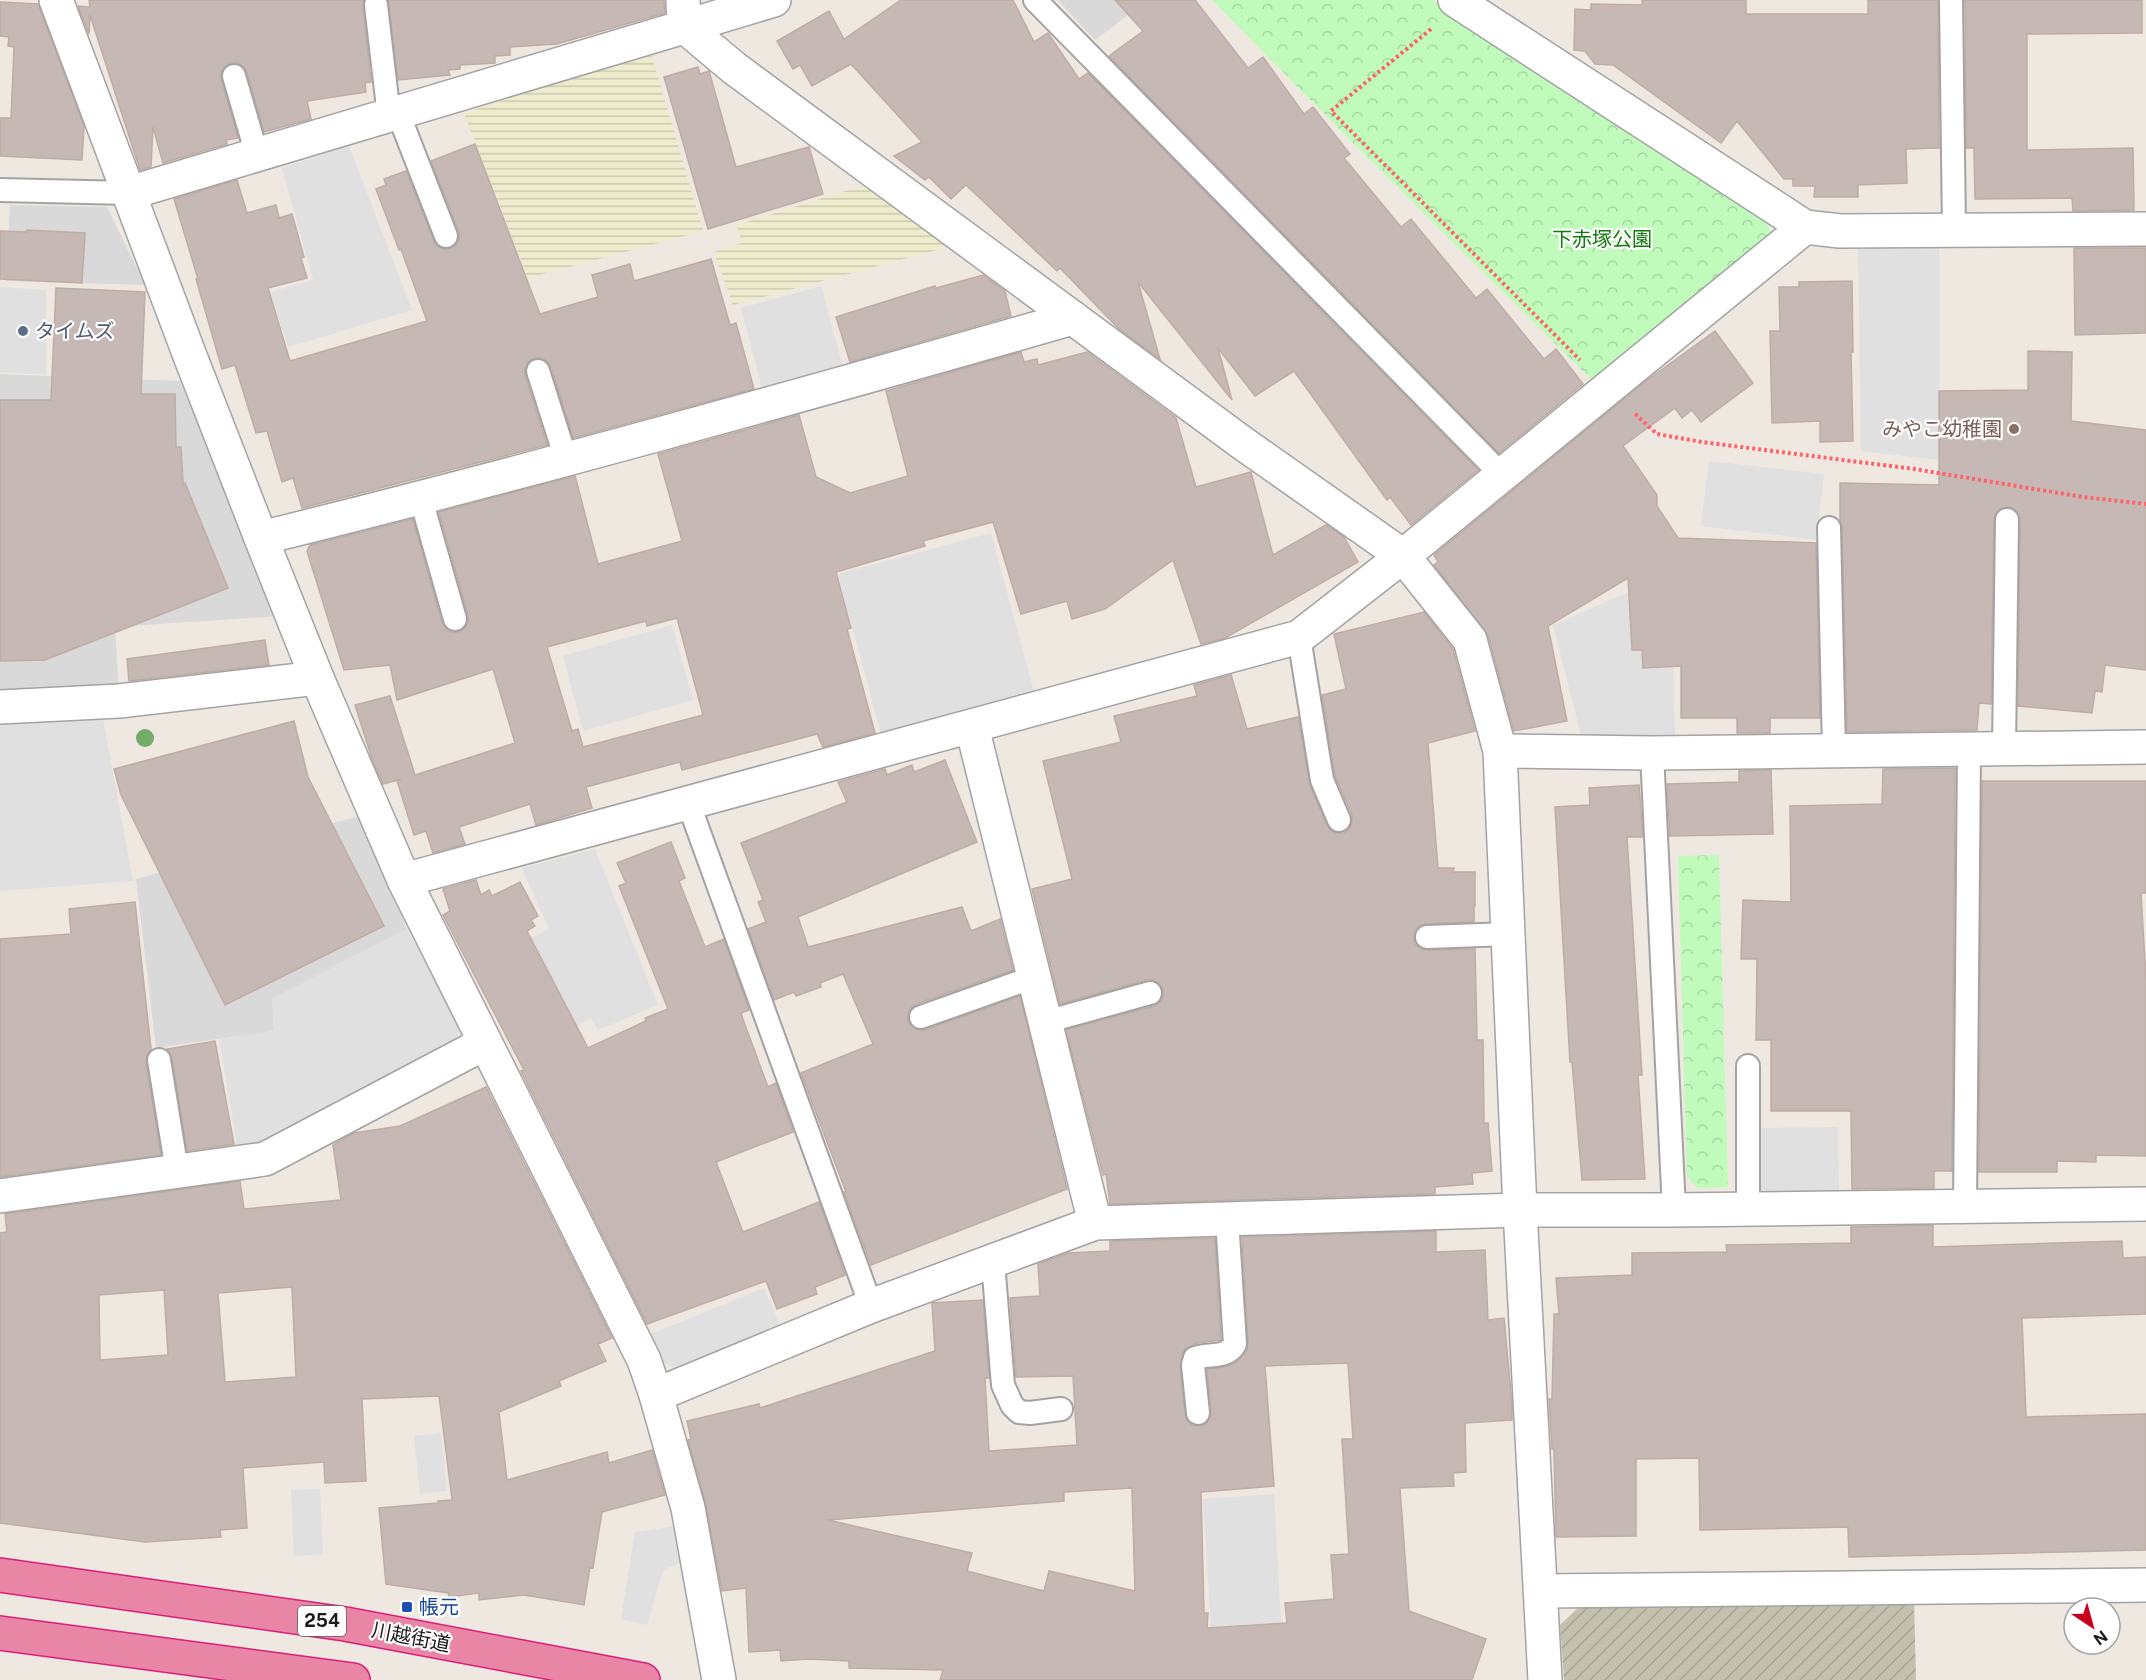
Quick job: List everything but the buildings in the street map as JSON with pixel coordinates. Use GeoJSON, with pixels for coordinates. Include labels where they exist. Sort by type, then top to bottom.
{"type":"FeatureCollection","features":[{"type":"Feature","properties":{"kind":"highway","name":"川越街道"},"geometry":{"type":"LineString","coordinates":[[0,1575],[345,1624],[643,1680]]}},
{"type":"Feature","properties":{"kind":"highway"},"geometry":{"type":"LineString","coordinates":[[0,1633],[280,1675],[353,1680]]}},
{"type":"Feature","properties":{"kind":"street"},"geometry":{"type":"LineString","coordinates":[[56,0],[261,538],[317,678],[404,880],[644,1360],[688,1508],[719,1680]]}},
{"type":"Feature","properties":{"kind":"street"},"geometry":{"type":"LineString","coordinates":[[129,193],[393,114],[684,13],[774,0]]}},
{"type":"Feature","properties":{"kind":"street"},"geometry":{"type":"LineString","coordinates":[[1455,0],[1805,227],[1840,231],[2146,229]]}},
{"type":"Feature","properties":{"kind":"street"},"geometry":{"type":"LineString","coordinates":[[684,13],[734,69],[1241,442],[1403,556],[1470,640],[1500,751],[1520,1210],[1545,1680]]}},
{"type":"Feature","properties":{"kind":"street"},"geometry":{"type":"LineString","coordinates":[[404,880],[1299,637],[1502,476],[1607,387],[1805,227]]}},
{"type":"Feature","properties":{"kind":"street"},"geometry":{"type":"LineString","coordinates":[[261,538],[421,499],[1073,318]]}},
{"type":"Feature","properties":{"kind":"street"},"geometry":{"type":"LineString","coordinates":[[0,707],[119,701],[317,678]]}},
{"type":"Feature","properties":{"kind":"street"},"geometry":{"type":"LineString","coordinates":[[972,727],[1095,1224]]}},
{"type":"Feature","properties":{"kind":"street"},"geometry":{"type":"LineString","coordinates":[[1500,751],[1834,752],[2146,747]]}},
{"type":"Feature","properties":{"kind":"street"},"geometry":{"type":"LineString","coordinates":[[0,1196],[265,1159],[485,1043]]}},
{"type":"Feature","properties":{"kind":"street"},"geometry":{"type":"LineString","coordinates":[[656,1395],[872,1306],[1095,1224],[1520,1210],[2146,1204]]}},
{"type":"Feature","properties":{"kind":"street"},"geometry":{"type":"LineString","coordinates":[[1541,1591],[2146,1585]]}},
{"type":"Feature","properties":{"kind":"lane"},"geometry":{"type":"LineString","coordinates":[[1035,0],[1502,476]]}},
{"type":"Feature","properties":{"kind":"lane"},"geometry":{"type":"LineString","coordinates":[[1951,0],[1954,230]]}},
{"type":"Feature","properties":{"kind":"lane"},"geometry":{"type":"LineString","coordinates":[[376,5],[393,114],[446,236]]}},
{"type":"Feature","properties":{"kind":"lane"},"geometry":{"type":"LineString","coordinates":[[234,76],[257,155]]}},
{"type":"Feature","properties":{"kind":"lane"},"geometry":{"type":"LineString","coordinates":[[0,190],[129,193]]}},
{"type":"Feature","properties":{"kind":"lane"},"geometry":{"type":"LineString","coordinates":[[538,371],[566,459]]}},
{"type":"Feature","properties":{"kind":"lane"},"geometry":{"type":"LineString","coordinates":[[421,499],[455,619]]}},
{"type":"Feature","properties":{"kind":"lane"},"geometry":{"type":"LineString","coordinates":[[2004,750],[2007,520]]}},
{"type":"Feature","properties":{"kind":"lane"},"geometry":{"type":"LineString","coordinates":[[1829,528],[1834,752]]}},
{"type":"Feature","properties":{"kind":"lane"},"geometry":{"type":"LineString","coordinates":[[1299,637],[1322,780],[1339,820]]}},
{"type":"Feature","properties":{"kind":"lane"},"geometry":{"type":"LineString","coordinates":[[1965,1207],[1969,750]]}},
{"type":"Feature","properties":{"kind":"lane"},"geometry":{"type":"LineString","coordinates":[[1652,753],[1674,1210]]}},
{"type":"Feature","properties":{"kind":"lane"},"geometry":{"type":"LineString","coordinates":[[688,802],[872,1306]]}},
{"type":"Feature","properties":{"kind":"lane"},"geometry":{"type":"LineString","coordinates":[[1427,937],[1508,934]]}},
{"type":"Feature","properties":{"kind":"lane"},"geometry":{"type":"LineString","coordinates":[[921,1017],[1034,977]]}},
{"type":"Feature","properties":{"kind":"lane"},"geometry":{"type":"LineString","coordinates":[[1045,1022],[1150,993]]}},
{"type":"Feature","properties":{"kind":"lane"},"geometry":{"type":"LineString","coordinates":[[159,1060],[177,1171]]}},
{"type":"Feature","properties":{"kind":"lane"},"geometry":{"type":"LineString","coordinates":[[1748,1066],[1748,1209]]}},
{"type":"Feature","properties":{"kind":"lane"},"geometry":{"type":"LineString","coordinates":[[1198,1413],[1193,1365],[1195,1358],[1231,1352],[1235,1344],[1227,1219]]}},
{"type":"Feature","properties":{"kind":"lane"},"geometry":{"type":"LineString","coordinates":[[993,1262],[1003,1385],[1007,1397],[1019,1412],[1061,1409]]}},
{"type":"Feature","properties":{"kind":"path"},"geometry":{"type":"LineString","coordinates":[[1419,38],[1331,111],[1607,387],[1657,434],[1702,442],[1914,469],[2083,497],[2146,504]]}},
{"type":"Feature","properties":{"kind":"shaded area"},"geometry":{"type":"Polygon","coordinates":[[[1058,0],[1148,0],[1095,40],[1058,0]]]}},
{"type":"Feature","properties":{"kind":"shaded area"},"geometry":{"type":"Polygon","coordinates":[[[651,53],[703,231],[528,278],[464,113],[651,53]]]}},
{"type":"Feature","properties":{"kind":"shaded area"},"geometry":{"type":"Polygon","coordinates":[[[349,146],[412,310],[288,347],[270,292],[313,280],[282,168],[349,146]]]}},
{"type":"Feature","properties":{"kind":"shaded area"},"geometry":{"type":"Polygon","coordinates":[[[864,185],[948,247],[733,305],[714,252],[742,243],[737,225],[864,185]]]}},
{"type":"Feature","properties":{"kind":"shaded area"},"geometry":{"type":"Polygon","coordinates":[[[10,205],[107,207],[145,285],[6,281],[10,205]]]}},
{"type":"Feature","properties":{"kind":"shaded area"},"geometry":{"type":"Polygon","coordinates":[[[1939,248],[1939,460],[1861,451],[1858,249],[1939,248]]]}},
{"type":"Feature","properties":{"kind":"shaded area"},"geometry":{"type":"Polygon","coordinates":[[[821,286],[844,371],[763,392],[741,308],[821,286]]]}},
{"type":"Feature","properties":{"kind":"shaded area","name":"タイムズ"},"geometry":{"type":"Polygon","coordinates":[[[0,287],[46,290],[46,375],[0,372],[0,287]]]}},
{"type":"Feature","properties":{"kind":"shaded area"},"geometry":{"type":"Polygon","coordinates":[[[0,374],[180,381],[280,616],[115,627],[119,691],[0,701],[0,374]]]}},
{"type":"Feature","properties":{"kind":"shaded area"},"geometry":{"type":"Polygon","coordinates":[[[1709,461],[1824,474],[1816,540],[1701,526],[1709,461]]]}},
{"type":"Feature","properties":{"kind":"shaded area"},"geometry":{"type":"Polygon","coordinates":[[[991,533],[1034,692],[881,734],[838,574],[991,533]]]}},
{"type":"Feature","properties":{"kind":"shaded area"},"geometry":{"type":"Polygon","coordinates":[[[1629,592],[1632,650],[1642,650],[1643,668],[1673,667],[1675,737],[1582,739],[1553,625],[1629,592]]]}},
{"type":"Feature","properties":{"kind":"shaded area"},"geometry":{"type":"Polygon","coordinates":[[[672,625],[693,700],[583,731],[563,656],[672,625]]]}},
{"type":"Feature","properties":{"kind":"shaded area"},"geometry":{"type":"Polygon","coordinates":[[[102,714],[133,881],[0,891],[0,723],[102,714]]]}},
{"type":"Feature","properties":{"kind":"shaded area"},"geometry":{"type":"Polygon","coordinates":[[[359,816],[407,929],[272,999],[274,1031],[156,1048],[136,879],[359,816]]]}},
{"type":"Feature","properties":{"kind":"shaded area"},"geometry":{"type":"Polygon","coordinates":[[[595,849],[658,1005],[598,1030],[591,1018],[577,1026],[531,938],[549,929],[522,868],[595,849]]]}},
{"type":"Feature","properties":{"kind":"shaded area"},"geometry":{"type":"Polygon","coordinates":[[[407,929],[460,1028],[456,1046],[265,1146],[238,1151],[219,1039],[274,1031],[272,999],[407,929]]]}},
{"type":"Feature","properties":{"kind":"shaded area"},"geometry":{"type":"Polygon","coordinates":[[[1838,1127],[1839,1192],[1759,1194],[1758,1128],[1838,1127]]]}},
{"type":"Feature","properties":{"kind":"shaded area"},"geometry":{"type":"Polygon","coordinates":[[[764,1288],[780,1326],[677,1369],[655,1359],[646,1336],[764,1288]]]}},
{"type":"Feature","properties":{"kind":"shaded area"},"geometry":{"type":"Polygon","coordinates":[[[441,1433],[447,1491],[420,1494],[414,1436],[441,1433]]]}},
{"type":"Feature","properties":{"kind":"shaded area"},"geometry":{"type":"Polygon","coordinates":[[[320,1489],[323,1554],[294,1556],[291,1490],[320,1489]]]}},
{"type":"Feature","properties":{"kind":"shaded area"},"geometry":{"type":"Polygon","coordinates":[[[1274,1494],[1281,1623],[1211,1628],[1203,1499],[1274,1494]]]}},
{"type":"Feature","properties":{"kind":"shaded area"},"geometry":{"type":"Polygon","coordinates":[[[677,1526],[682,1562],[663,1570],[647,1625],[621,1619],[635,1532],[677,1526]]]}},
{"type":"Feature","properties":{"kind":"shaded area"},"geometry":{"type":"Polygon","coordinates":[[[1914,1600],[1916,1680],[1564,1680],[1560,1625],[1582,1604],[1914,1600]]]}},
{"type":"Feature","properties":{"kind":"green space","name":"下赤塚公園"},"geometry":{"type":"Polygon","coordinates":[[[1212,0],[1432,0],[1767,221],[1773,240],[1594,382],[1212,0]]]}},
{"type":"Feature","properties":{"kind":"green space"},"geometry":{"type":"Polygon","coordinates":[[[1719,855],[1728,1187],[1697,1188],[1687,1176],[1678,856],[1719,855]]]}},
{"type":"Feature","properties":{"kind":"place","name":"タイムズ"},"geometry":{"type":"Point","coordinates":[23,331]}},
{"type":"Feature","properties":{"kind":"place","name":"みやこ幼稚園"},"geometry":{"type":"Point","coordinates":[2014,429]}},
{"type":"Feature","properties":{"kind":"place","name":"帳元"},"geometry":{"type":"Point","coordinates":[407,1607]}}]}
